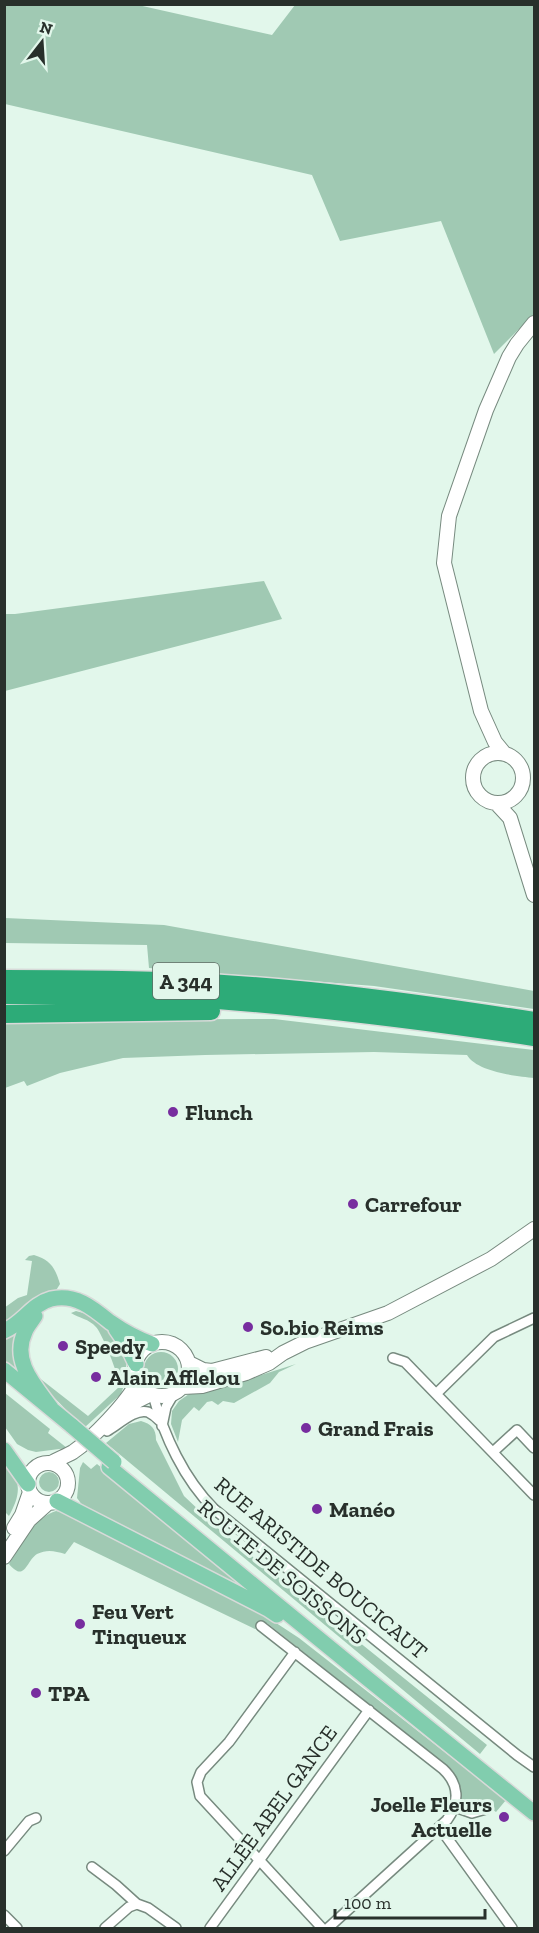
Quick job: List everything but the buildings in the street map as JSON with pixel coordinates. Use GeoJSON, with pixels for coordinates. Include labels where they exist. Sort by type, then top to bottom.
{"type":"FeatureCollection","features":[{"type":"Feature","properties":{"kind":"highway","name":"A 344"},"geometry":{"type":"LineString","coordinates":[[4,979],[166,981],[293,989],[428,1004],[534,1021]]}},
{"type":"Feature","properties":{"kind":"highway","name":"A 344"},"geometry":{"type":"LineString","coordinates":[[4,995],[187,998],[342,1011],[534,1037]]}},
{"type":"Feature","properties":{"kind":"highway"},"geometry":{"type":"LineString","coordinates":[[4,1014],[199,1011],[291,1014],[342,1011]]}},
{"type":"Feature","properties":{"kind":"main road"},"geometry":{"type":"LineString","coordinates":[[51,1408],[26,1372],[20,1351],[24,1332],[35,1315],[59,1298]]}},
{"type":"Feature","properties":{"kind":"main road"},"geometry":{"type":"LineString","coordinates":[[4,1331],[14,1327],[41,1303],[51,1299],[68,1298],[85,1303],[126,1332],[152,1344]]}},
{"type":"Feature","properties":{"kind":"main road"},"geometry":{"type":"LineString","coordinates":[[110,1322],[127,1345],[136,1364]]}},
{"type":"Feature","properties":{"kind":"main road","name":"ROUTE DE SOISSONS"},"geometry":{"type":"LineString","coordinates":[[4,1370],[51,1408],[69,1429]]}},
{"type":"Feature","properties":{"kind":"main road","name":"ROUTE DE SOISSONS"},"geometry":{"type":"LineString","coordinates":[[4,1383],[69,1429],[368,1679],[534,1813]]}},
{"type":"Feature","properties":{"kind":"main road"},"geometry":{"type":"LineString","coordinates":[[4,1450],[29,1488]]}},
{"type":"Feature","properties":{"kind":"main road","name":"ROUTE DE SOISSONS"},"geometry":{"type":"LineString","coordinates":[[111,1464],[534,1804]]}},
{"type":"Feature","properties":{"kind":"main road"},"geometry":{"type":"LineString","coordinates":[[53,1502],[268,1609],[368,1679]]}},
{"type":"Feature","properties":{"kind":"street"},"geometry":{"type":"LineString","coordinates":[[483,758],[485,747],[481,711],[444,563],[447,525],[501,371],[517,344],[534,323]]}},
{"type":"Feature","properties":{"kind":"street"},"geometry":{"type":"LineString","coordinates":[[481,711],[495,742],[504,753]]}},
{"type":"Feature","properties":{"kind":"street"},"geometry":{"type":"LineString","coordinates":[[496,804],[511,800],[528,784],[523,773],[527,768],[504,753],[493,753],[483,758],[475,766],[473,785],[480,796],[496,804],[510,818]]}},
{"type":"Feature","properties":{"kind":"street"},"geometry":{"type":"LineString","coordinates":[[511,800],[510,818],[534,895]]}},
{"type":"Feature","properties":{"kind":"street"},"geometry":{"type":"LineString","coordinates":[[189,1363],[203,1370],[212,1371],[283,1353],[330,1333],[388,1313],[491,1259],[534,1229]]}},
{"type":"Feature","properties":{"kind":"street"},"geometry":{"type":"LineString","coordinates":[[436,1394],[494,1337],[534,1318]]}},
{"type":"Feature","properties":{"kind":"street"},"geometry":{"type":"LineString","coordinates":[[107,1431],[141,1412],[148,1412],[161,1424],[166,1407],[178,1391],[189,1376],[189,1363],[186,1356],[176,1346],[160,1342],[152,1344],[140,1354],[136,1364],[138,1381],[143,1389],[152,1394],[166,1396],[178,1391],[246,1373],[283,1353]]}},
{"type":"Feature","properties":{"kind":"street"},"geometry":{"type":"LineString","coordinates":[[393,1358],[405,1362],[534,1496]]}},
{"type":"Feature","properties":{"kind":"street"},"geometry":{"type":"LineString","coordinates":[[51,1463],[78,1448],[102,1426],[130,1394],[138,1381]]}},
{"type":"Feature","properties":{"kind":"street"},"geometry":{"type":"LineString","coordinates":[[4,1557],[29,1520],[66,1492],[68,1479],[77,1459],[137,1401],[152,1394]]}},
{"type":"Feature","properties":{"kind":"street","name":"RUE ARISTIDE BOUCICAUT"},"geometry":{"type":"LineString","coordinates":[[152,1394],[161,1424],[193,1485],[214,1509],[534,1767]]}},
{"type":"Feature","properties":{"kind":"street"},"geometry":{"type":"LineString","coordinates":[[493,1452],[517,1430],[534,1448]]}},
{"type":"Feature","properties":{"kind":"street"},"geometry":{"type":"LineString","coordinates":[[4,1545],[22,1515],[32,1471],[44,1463],[51,1463],[62,1468],[68,1479]]}},
{"type":"Feature","properties":{"kind":"street"},"geometry":{"type":"LineString","coordinates":[[29,1488],[35,1498],[53,1502]]}},
{"type":"Feature","properties":{"kind":"street"},"geometry":{"type":"LineString","coordinates":[[261,1626],[451,1777],[456,1788],[455,1807],[447,1821],[328,1929]]}},
{"type":"Feature","properties":{"kind":"street"},"geometry":{"type":"LineString","coordinates":[[295,1652],[229,1742],[201,1772],[197,1782],[200,1796],[322,1929]]}},
{"type":"Feature","properties":{"kind":"street","name":"ALLÉE ABEL GANCE"},"geometry":{"type":"LineString","coordinates":[[210,1929],[369,1710]]}},
{"type":"Feature","properties":{"kind":"street"},"geometry":{"type":"LineString","coordinates":[[455,1807],[472,1813],[486,1809]]}},
{"type":"Feature","properties":{"kind":"street"},"geometry":{"type":"LineString","coordinates":[[4,1851],[29,1821],[36,1818]]}},
{"type":"Feature","properties":{"kind":"street"},"geometry":{"type":"LineString","coordinates":[[440,1828],[512,1929]]}},
{"type":"Feature","properties":{"kind":"street"},"geometry":{"type":"LineString","coordinates":[[92,1868],[137,1904],[148,1908],[176,1929]]}},
{"type":"Feature","properties":{"kind":"street"},"geometry":{"type":"LineString","coordinates":[[105,1929],[129,1907],[137,1904]]}},
{"type":"Feature","properties":{"kind":"street"},"geometry":{"type":"LineString","coordinates":[[4,1915],[17,1929]]}},
{"type":"Feature","properties":{"kind":"green space"},"geometry":{"type":"Polygon","coordinates":[[[5,5],[138,5],[272,35],[295,5],[534,5],[534,314],[494,354],[441,221],[340,241],[312,175],[5,104],[5,5]]]}},
{"type":"Feature","properties":{"kind":"green space"},"geometry":{"type":"Polygon","coordinates":[[[264,581],[282,619],[5,691],[5,614],[264,581]]]}},
{"type":"Feature","properties":{"kind":"green space"},"geometry":{"type":"Polygon","coordinates":[[[5,918],[164,925],[534,991],[534,1009],[374,986],[149,968],[147,945],[5,943],[5,918]]]}},
{"type":"Feature","properties":{"kind":"green space"},"geometry":{"type":"Polygon","coordinates":[[[274,1019],[534,1050],[534,1078],[488,1069],[472,1061],[467,1055],[374,1052],[205,1055],[123,1058],[60,1073],[27,1086],[24,1081],[5,1088],[5,1020],[274,1019]]]}},
{"type":"Feature","properties":{"kind":"green space"},"geometry":{"type":"Polygon","coordinates":[[[34,1255],[45,1259],[52,1265],[60,1284],[55,1292],[5,1326],[4,1308],[18,1298],[27,1295],[32,1261],[25,1260],[34,1255]]]}},
{"type":"Feature","properties":{"kind":"green space"},"geometry":{"type":"Polygon","coordinates":[[[76,1311],[99,1321],[119,1344],[127,1359],[121,1394],[84,1428],[31,1374],[26,1364],[27,1343],[27,1353],[33,1373],[88,1416],[120,1386],[99,1331],[90,1322],[71,1313],[76,1311]]]}},
{"type":"Feature","properties":{"kind":"green space"},"geometry":{"type":"Polygon","coordinates":[[[10,1333],[17,1339],[21,1378],[5,1364],[5,1335],[10,1333]]]}},
{"type":"Feature","properties":{"kind":"green space"},"geometry":{"type":"Polygon","coordinates":[[[161,1352],[173,1357],[178,1369],[173,1381],[161,1386],[149,1381],[144,1369],[149,1357],[161,1352]]]}},
{"type":"Feature","properties":{"kind":"green space"},"geometry":{"type":"Polygon","coordinates":[[[296,1364],[279,1372],[270,1383],[234,1403],[223,1401],[218,1405],[212,1401],[207,1402],[199,1411],[194,1407],[182,1420],[178,1442],[171,1424],[172,1411],[179,1401],[192,1392],[216,1389],[296,1364]]]}},
{"type":"Feature","properties":{"kind":"green space"},"geometry":{"type":"Polygon","coordinates":[[[5,1393],[50,1429],[48,1433],[67,1448],[36,1452],[17,1444],[5,1427],[5,1393]]]}},
{"type":"Feature","properties":{"kind":"green space"},"geometry":{"type":"Polygon","coordinates":[[[141,1421],[150,1425],[154,1430],[156,1440],[184,1496],[221,1531],[487,1745],[480,1754],[106,1443],[129,1424],[141,1421]]]}},
{"type":"Feature","properties":{"kind":"green space"},"geometry":{"type":"Polygon","coordinates":[[[4,1459],[14,1473],[18,1486],[16,1500],[9,1516],[5,1512],[4,1459]]]}},
{"type":"Feature","properties":{"kind":"green space"},"geometry":{"type":"Polygon","coordinates":[[[83,1462],[91,1469],[97,1464],[271,1607],[85,1509],[77,1498],[80,1468],[83,1462]]]}},
{"type":"Feature","properties":{"kind":"green space"},"geometry":{"type":"Polygon","coordinates":[[[49,1472],[56,1475],[59,1482],[56,1489],[49,1492],[42,1489],[39,1482],[42,1475],[49,1472]]]}},
{"type":"Feature","properties":{"kind":"green space"},"geometry":{"type":"Polygon","coordinates":[[[56,1511],[70,1514],[267,1617],[299,1638],[506,1800],[496,1812],[486,1805],[473,1808],[460,1805],[461,1789],[453,1771],[267,1623],[255,1629],[74,1542],[65,1554],[44,1551],[33,1557],[22,1571],[14,1569],[9,1564],[28,1533],[40,1520],[56,1511]]]}},
{"type":"Feature","properties":{"kind":"place","name":"Flunch"},"geometry":{"type":"Point","coordinates":[173,1112]}},
{"type":"Feature","properties":{"kind":"place","name":"Carrefour"},"geometry":{"type":"Point","coordinates":[353,1204]}},
{"type":"Feature","properties":{"kind":"place","name":"So.bio Reims"},"geometry":{"type":"Point","coordinates":[248,1327]}},
{"type":"Feature","properties":{"kind":"place","name":"Speedy"},"geometry":{"type":"Point","coordinates":[63,1346]}},
{"type":"Feature","properties":{"kind":"place","name":"Alain Afflelou"},"geometry":{"type":"Point","coordinates":[96,1377]}},
{"type":"Feature","properties":{"kind":"place","name":"Grand Frais"},"geometry":{"type":"Point","coordinates":[306,1428]}},
{"type":"Feature","properties":{"kind":"place","name":"Manéo"},"geometry":{"type":"Point","coordinates":[317,1509]}},
{"type":"Feature","properties":{"kind":"place","name":"Feu Vert Tinqueux"},"geometry":{"type":"Point","coordinates":[80,1624]}},
{"type":"Feature","properties":{"kind":"place","name":"TPA"},"geometry":{"type":"Point","coordinates":[36,1693]}},
{"type":"Feature","properties":{"kind":"place","name":"Joelle Fleurs Actuelle"},"geometry":{"type":"Point","coordinates":[504,1817]}}]}
